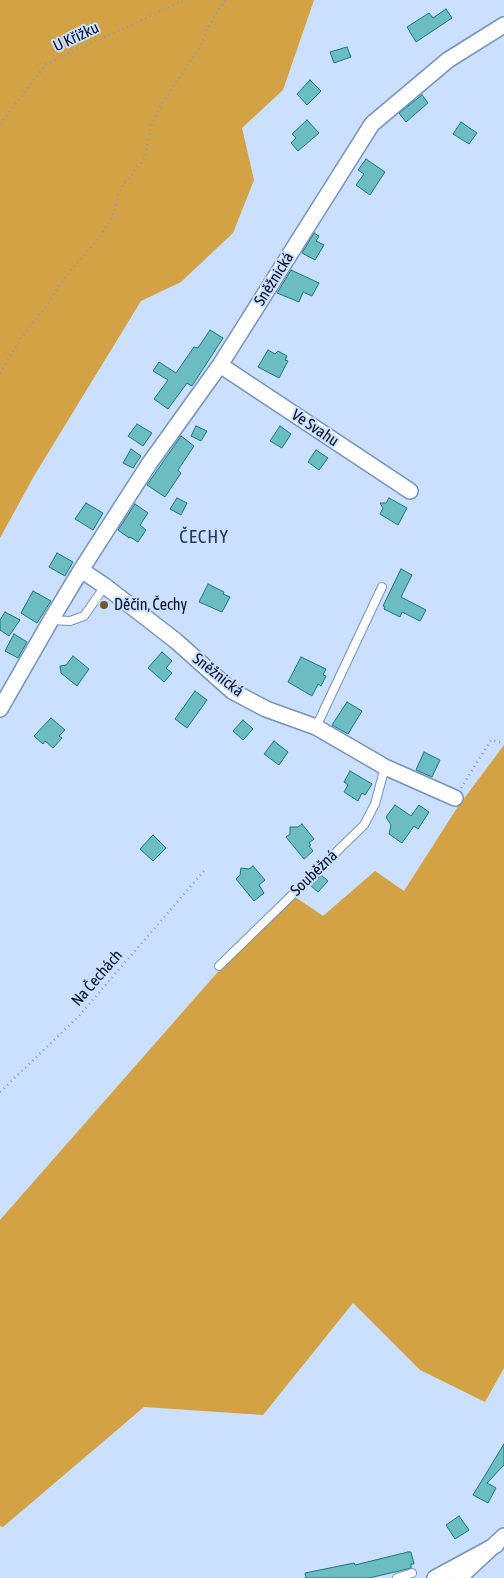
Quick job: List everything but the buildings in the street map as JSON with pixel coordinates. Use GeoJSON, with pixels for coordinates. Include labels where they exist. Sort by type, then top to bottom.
{"type":"FeatureCollection","features":[{"type":"Feature","properties":{"kind":"street","name":"Sněžnická"},"geometry":{"type":"LineString","coordinates":[[0,709],[81,570],[149,464],[220,365],[372,124],[448,60],[504,25]]}},
{"type":"Feature","properties":{"kind":"street","name":"Ve Svahu"},"geometry":{"type":"LineString","coordinates":[[220,365],[410,491]]}},
{"type":"Feature","properties":{"kind":"street","name":"Sněžnická"},"geometry":{"type":"LineString","coordinates":[[81,570],[105,586],[176,641],[232,691],[266,709],[316,727],[385,767],[455,798]]}},
{"type":"Feature","properties":{"kind":"street"},"geometry":{"type":"LineString","coordinates":[[434,1578],[500,1541]]}},
{"type":"Feature","properties":{"kind":"street"},"geometry":{"type":"LineString","coordinates":[[459,1578],[500,1541]]}},
{"type":"Feature","properties":{"kind":"lane"},"geometry":{"type":"LineString","coordinates":[[51,620],[70,621],[84,616],[105,586]]}},
{"type":"Feature","properties":{"kind":"lane"},"geometry":{"type":"LineString","coordinates":[[316,727],[382,587]]}},
{"type":"Feature","properties":{"kind":"lane","name":"Souběžná"},"geometry":{"type":"LineString","coordinates":[[219,966],[364,825],[375,804],[385,767]]}},
{"type":"Feature","properties":{"kind":"lane"},"geometry":{"type":"LineString","coordinates":[[397,1578],[412,1573]]}},
{"type":"Feature","properties":{"kind":"path","name":"U Křížku"},"geometry":{"type":"LineString","coordinates":[[0,124],[46,64],[185,0]]}},
{"type":"Feature","properties":{"kind":"path"},"geometry":{"type":"LineString","coordinates":[[0,373],[21,338],[47,305],[64,278],[100,237],[114,213],[118,195],[124,183],[133,174],[146,154],[150,128],[154,119],[202,44],[207,29],[226,0]]}},
{"type":"Feature","properties":{"kind":"path"},"geometry":{"type":"LineString","coordinates":[[455,798],[490,740],[504,743]]}},
{"type":"Feature","properties":{"kind":"path","name":"Na Čechách"},"geometry":{"type":"LineString","coordinates":[[0,1092],[78,1017],[204,871]]}},
{"type":"Feature","properties":{"kind":"shaded area"},"geometry":{"type":"Polygon","coordinates":[[[0,0],[314,0],[283,90],[242,128],[254,180],[233,233],[181,282],[141,301],[34,476],[0,538],[0,0]]]}},
{"type":"Feature","properties":{"kind":"shaded area"},"geometry":{"type":"Polygon","coordinates":[[[504,745],[504,1368],[485,1402],[420,1370],[353,1303],[263,1415],[144,1407],[3,1527],[0,1526],[0,1220],[288,892],[323,916],[375,871],[404,891],[457,808],[504,745]]]}},
{"type":"Feature","properties":{"kind":"place","name":"Děčín, Čechy"},"geometry":{"type":"Point","coordinates":[104,605]}},
{"type":"Feature","properties":{"kind":"district","name":"ČECHY"},"geometry":{"type":"Point","coordinates":[204,537]}}]}
